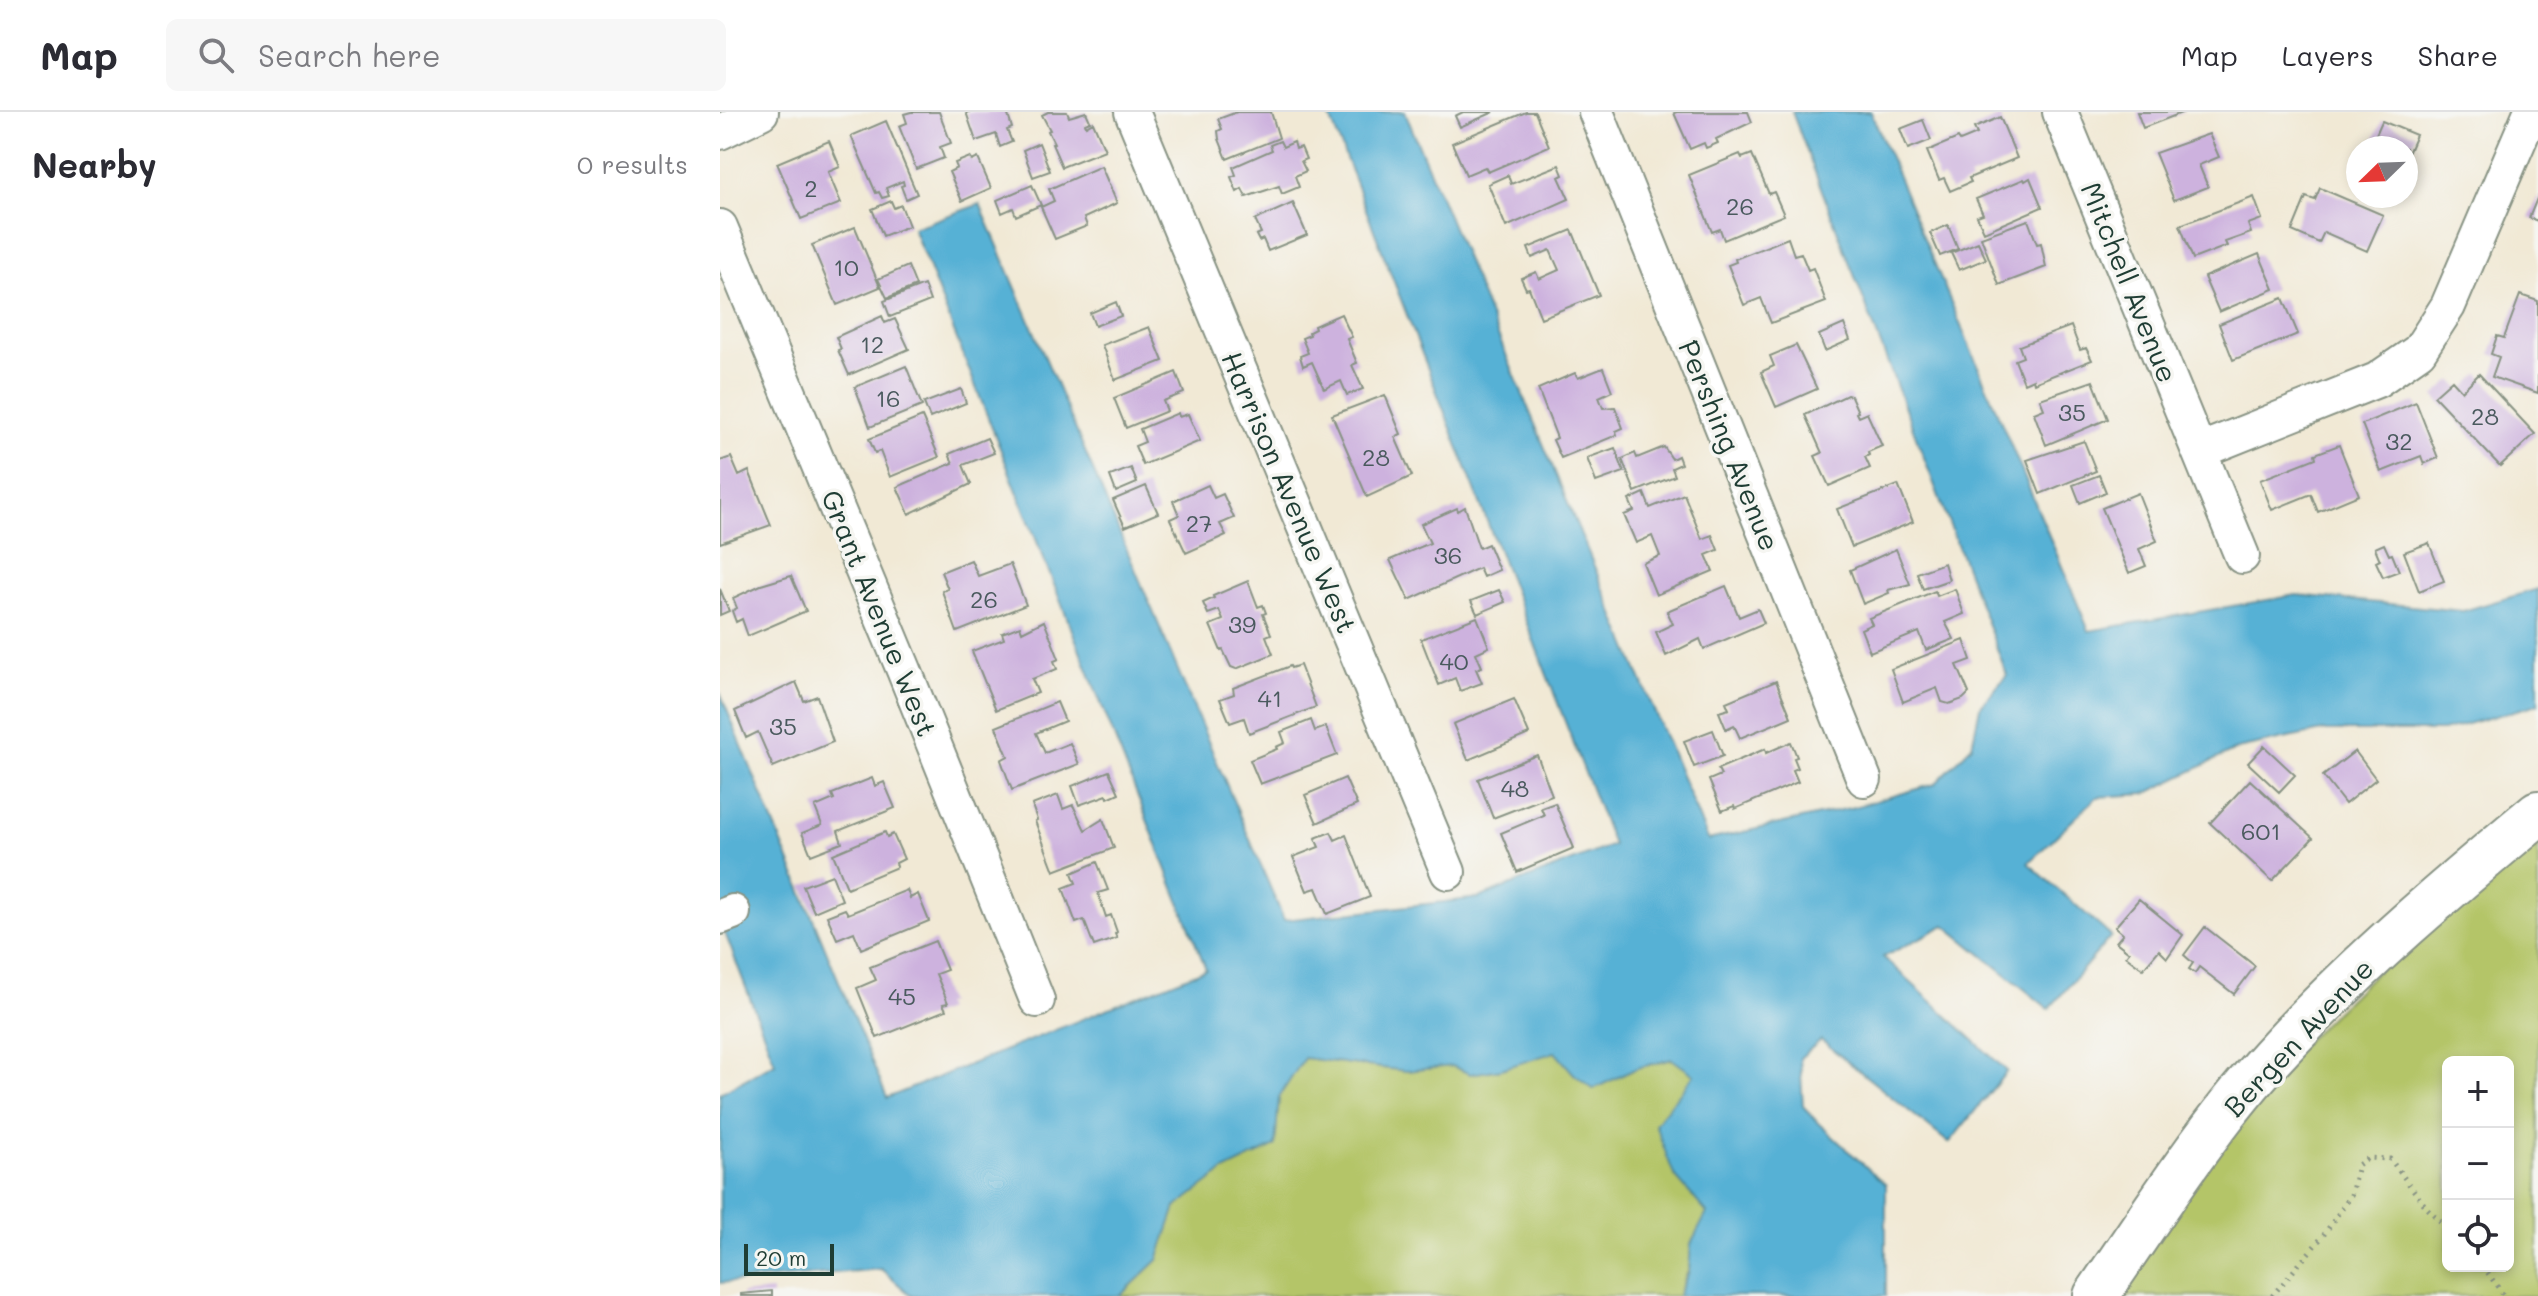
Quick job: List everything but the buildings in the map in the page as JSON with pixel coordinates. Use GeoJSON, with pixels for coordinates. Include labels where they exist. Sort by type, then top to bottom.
{"type":"FeatureCollection","features":[{"type":"Feature","properties":{"kind":"main road","name":"Bergen Avenue"},"geometry":{"type":"LineString","coordinates":[[2096,1296],[2202,1143],[2280,1048],[2435,900],[2538,813]]}},
{"type":"Feature","properties":{"kind":"street"},"geometry":{"type":"LineString","coordinates":[[720,132],[761,112]]}},
{"type":"Feature","properties":{"kind":"street","name":"Harrison Avenue West"},"geometry":{"type":"LineString","coordinates":[[1132,112],[1448,872]]}},
{"type":"Feature","properties":{"kind":"street","name":"Pershing Avenue"},"geometry":{"type":"LineString","coordinates":[[1596,112],[1864,779]]}},
{"type":"Feature","properties":{"kind":"street","name":"Mitchell Avenue"},"geometry":{"type":"LineString","coordinates":[[2060,112],[2242,556]]}},
{"type":"Feature","properties":{"kind":"street"},"geometry":{"type":"LineString","coordinates":[[2199,451],[2377,380],[2419,351],[2448,306],[2531,112]]}},
{"type":"Feature","properties":{"kind":"street","name":"Grant Avenue West"},"geometry":{"type":"LineString","coordinates":[[720,227],[1037,1000]]}},
{"type":"Feature","properties":{"kind":"path"},"geometry":{"type":"LineString","coordinates":[[2272,1296],[2323,1236],[2351,1195],[2358,1165],[2368,1158],[2390,1159],[2442,1223]]}},
{"type":"Feature","properties":{"kind":"path"},"geometry":{"type":"LineString","coordinates":[[2487,1272],[2504,1296]]}},
{"type":"Feature","properties":{"kind":"green space"},"geometry":{"type":"Polygon","coordinates":[[[2538,813],[2538,1296],[2096,1296],[2202,1143],[2538,813]]]}},
{"type":"Feature","properties":{"kind":"green space"},"geometry":{"type":"Polygon","coordinates":[[[1555,1051],[1574,1074],[1593,1088],[1637,1068],[1673,1059],[1694,1075],[1674,1175],[1708,1213],[1691,1244],[1689,1268],[1678,1296],[1120,1296],[1158,1260],[1176,1207],[1224,1171],[1275,1146],[1279,1097],[1304,1058],[1406,1071],[1452,1066],[1470,1074],[1501,1069],[1555,1051]]]}},
{"type":"Feature","properties":{"kind":"water"},"geometry":{"type":"Polygon","coordinates":[[[1328,112],[1405,112],[1708,840],[1854,807],[1935,784],[1972,746],[1980,707],[2007,675],[1792,112],[1871,112],[2089,631],[2296,595],[2463,611],[2538,589],[2538,704],[2442,731],[2322,731],[2237,749],[2145,794],[2097,797],[2028,863],[2111,936],[2049,1009],[1945,925],[1883,957],[2007,1071],[1949,1143],[1821,1040],[1800,1058],[1803,1106],[1886,1185],[1886,1296],[1678,1296],[1689,1272],[1691,1244],[1707,1213],[1674,1175],[1655,1124],[1694,1075],[1672,1059],[1637,1068],[1593,1089],[1574,1074],[1555,1052],[1501,1069],[1470,1074],[1452,1066],[1406,1071],[1304,1058],[1279,1097],[1275,1146],[1224,1171],[1176,1207],[1158,1260],[1120,1296],[912,1296],[881,1269],[720,1283],[720,1093],[775,1063],[720,920],[720,693],[887,1098],[1206,969],[913,228],[980,204],[1284,920],[1479,898],[1613,845],[1328,112]]]}}]}
